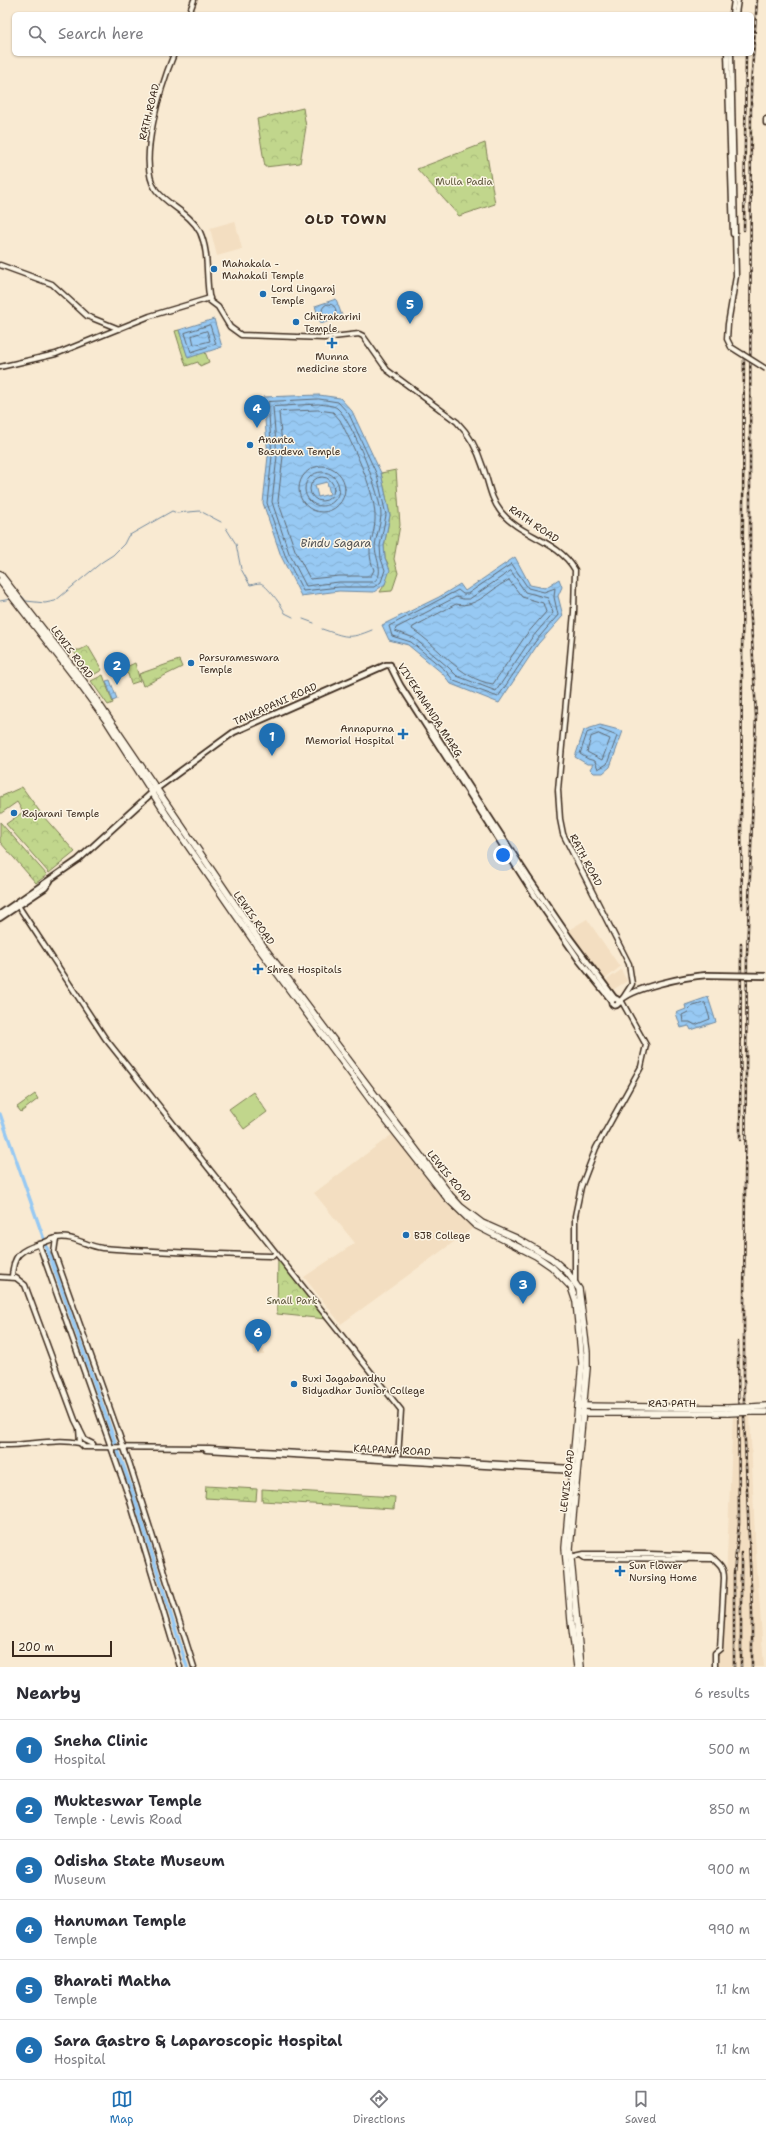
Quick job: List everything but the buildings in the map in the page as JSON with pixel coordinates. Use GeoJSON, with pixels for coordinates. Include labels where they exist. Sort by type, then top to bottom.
{"type":"FeatureCollection","features":[{"type":"Feature","properties":{"kind":"main road","name":"LEWIS ROAD"},"geometry":{"type":"LineString","coordinates":[[0,574],[14,596]]}},
{"type":"Feature","properties":{"kind":"main road","name":"LEWIS ROAD"},"geometry":{"type":"LineString","coordinates":[[0,581],[21,604],[103,717],[152,787],[255,943],[377,1109],[447,1198],[475,1226],[536,1256],[552,1267],[574,1285],[581,1298],[587,1352],[584,1398],[580,1409],[582,1426],[574,1470],[570,1558],[581,1667]]}},
{"type":"Feature","properties":{"kind":"main road","name":"TANKAPANI ROAD"},"geometry":{"type":"LineString","coordinates":[[50,881],[78,860],[152,787],[241,728],[386,665],[390,665]]}},
{"type":"Feature","properties":{"kind":"main road","name":"VIVEKANANDA MARG"},"geometry":{"type":"LineString","coordinates":[[390,665],[400,685],[437,739],[556,926],[613,1000],[621,1000]]}},
{"type":"Feature","properties":{"kind":"main road"},"geometry":{"type":"LineString","coordinates":[[0,918],[19,907],[45,888],[50,881]]}},
{"type":"Feature","properties":{"kind":"main road"},"geometry":{"type":"LineString","coordinates":[[0,914],[50,881]]}},
{"type":"Feature","properties":{"kind":"main road"},"geometry":{"type":"LineString","coordinates":[[621,1000],[642,990],[684,978],[706,975],[766,976]]}},
{"type":"Feature","properties":{"kind":"main road","name":"LEWIS ROAD"},"geometry":{"type":"LineString","coordinates":[[574,1285],[582,1348],[580,1409],[565,1548],[571,1621],[578,1667]]}},
{"type":"Feature","properties":{"kind":"main road"},"geometry":{"type":"LineString","coordinates":[[582,1426],[593,1410],[584,1398]]}},
{"type":"Feature","properties":{"kind":"main road","name":"RAJ PATH"},"geometry":{"type":"LineString","coordinates":[[580,1409],[728,1410],[752,1409],[766,1406]]}},
{"type":"Feature","properties":{"kind":"main road","name":"RAJ PATH"},"geometry":{"type":"LineString","coordinates":[[752,1409],[766,1412]]}},
{"type":"Feature","properties":{"kind":"street"},"geometry":{"type":"LineString","coordinates":[[190,12],[194,0]]}},
{"type":"Feature","properties":{"kind":"street"},"geometry":{"type":"LineString","coordinates":[[732,12],[734,0]]}},
{"type":"Feature","properties":{"kind":"street"},"geometry":{"type":"LineString","coordinates":[[736,12],[738,0]]}},
{"type":"Feature","properties":{"kind":"street","name":"RATH ROAD"},"geometry":{"type":"LineString","coordinates":[[173,56],[154,119],[148,151],[150,174],[156,190],[165,200],[187,216],[199,231],[208,263],[210,298],[213,304],[218,307],[230,326],[241,335],[324,338],[354,334],[363,336],[387,370],[458,422],[466,431],[483,466],[492,497],[502,513],[553,546],[573,567],[576,573],[574,612],[558,790],[560,819],[569,845],[629,964],[632,984],[621,1000]]}},
{"type":"Feature","properties":{"kind":"street"},"geometry":{"type":"LineString","coordinates":[[727,56],[730,175],[736,276]]}},
{"type":"Feature","properties":{"kind":"street"},"geometry":{"type":"LineString","coordinates":[[731,56],[736,276],[728,324],[728,343],[731,347],[766,369]]}},
{"type":"Feature","properties":{"kind":"street"},"geometry":{"type":"LineString","coordinates":[[0,265],[52,284],[87,316],[119,329]]}},
{"type":"Feature","properties":{"kind":"street"},"geometry":{"type":"LineString","coordinates":[[0,368],[68,350],[164,311],[210,298]]}},
{"type":"Feature","properties":{"kind":"street"},"geometry":{"type":"LineString","coordinates":[[19,907],[105,1038],[401,1410],[398,1458]]}},
{"type":"Feature","properties":{"kind":"street"},"geometry":{"type":"LineString","coordinates":[[574,1285],[575,1216],[581,1187],[596,1148],[641,1067],[646,1045],[639,1029],[628,1015],[621,1000]]}},
{"type":"Feature","properties":{"kind":"street"},"geometry":{"type":"LineString","coordinates":[[12,1277],[12,1265],[16,1256],[28,1248],[56,1238],[73,1239],[98,1247],[130,1250],[273,1256],[275,1253]]}},
{"type":"Feature","properties":{"kind":"street"},"geometry":{"type":"LineString","coordinates":[[56,1238],[54,1252],[122,1447],[194,1667]]}},
{"type":"Feature","properties":{"kind":"street"},"geometry":{"type":"LineString","coordinates":[[40,1244],[132,1509],[180,1667]]}},
{"type":"Feature","properties":{"kind":"street"},"geometry":{"type":"LineString","coordinates":[[0,1277],[12,1277],[20,1280],[25,1286],[79,1428],[82,1442]]}},
{"type":"Feature","properties":{"kind":"street","name":"KALPANA ROAD"},"geometry":{"type":"LineString","coordinates":[[0,1445],[28,1445],[64,1441],[82,1442],[84,1447],[122,1447],[398,1458],[574,1470]]}},
{"type":"Feature","properties":{"kind":"street","name":"KALPANA ROAD"},"geometry":{"type":"LineString","coordinates":[[206,1450],[574,1470]]}},
{"type":"Feature","properties":{"kind":"street"},"geometry":{"type":"LineString","coordinates":[[570,1558],[582,1556],[584,1554],[689,1554],[711,1556],[720,1563],[724,1572],[720,1649],[715,1653],[715,1667]]}},
{"type":"Feature","properties":{"kind":"shaded area"},"geometry":{"type":"Polygon","coordinates":[[[235,221],[242,249],[217,256],[210,228],[235,221]]]}},
{"type":"Feature","properties":{"kind":"shaded area"},"geometry":{"type":"Polygon","coordinates":[[[587,919],[620,967],[603,981],[567,931],[587,919]]]}},
{"type":"Feature","properties":{"kind":"shaded area"},"geometry":{"type":"Polygon","coordinates":[[[621,970],[627,981],[611,991],[604,982],[621,970]]]}},
{"type":"Feature","properties":{"kind":"shaded area","name":"BJB College"},"geometry":{"type":"Polygon","coordinates":[[[394,1133],[455,1211],[473,1228],[341,1324],[304,1277],[355,1243],[314,1193],[394,1133]]]}},
{"type":"Feature","properties":{"kind":"shaded area"},"geometry":{"type":"Polygon","coordinates":[[[253,1349],[264,1349],[264,1355],[253,1355],[253,1349]]]}},
{"type":"Feature","properties":{"kind":"shaded area"},"geometry":{"type":"Polygon","coordinates":[[[733,1414],[750,1414],[755,1538],[764,1667],[718,1667],[718,1655],[723,1651],[733,1414]]]}},
{"type":"Feature","properties":{"kind":"green space"},"geometry":{"type":"Polygon","coordinates":[[[303,108],[306,127],[300,163],[265,167],[257,119],[303,108]]]}},
{"type":"Feature","properties":{"kind":"green space","name":"Mulla Padia"},"geometry":{"type":"Polygon","coordinates":[[[485,143],[495,204],[459,216],[417,169],[485,143]]]}},
{"type":"Feature","properties":{"kind":"green space"},"geometry":{"type":"Polygon","coordinates":[[[179,330],[188,357],[205,352],[209,362],[200,366],[198,362],[186,366],[175,331],[179,330]]]}},
{"type":"Feature","properties":{"kind":"green space"},"geometry":{"type":"Polygon","coordinates":[[[396,470],[400,525],[394,559],[398,573],[392,591],[380,592],[385,584],[388,564],[385,558],[384,546],[390,515],[381,473],[396,470]]]}},
{"type":"Feature","properties":{"kind":"green space"},"geometry":{"type":"Polygon","coordinates":[[[88,646],[102,670],[88,678],[75,660],[78,658],[73,650],[80,650],[88,646]]]}},
{"type":"Feature","properties":{"kind":"green space"},"geometry":{"type":"Polygon","coordinates":[[[179,660],[182,667],[143,686],[139,674],[179,660]]]}},
{"type":"Feature","properties":{"kind":"green space"},"geometry":{"type":"Polygon","coordinates":[[[135,663],[140,681],[131,684],[128,674],[125,672],[124,668],[135,663]]]}},
{"type":"Feature","properties":{"kind":"green space"},"geometry":{"type":"Polygon","coordinates":[[[103,675],[113,703],[108,705],[91,681],[103,675]]]}},
{"type":"Feature","properties":{"kind":"green space"},"geometry":{"type":"Polygon","coordinates":[[[22,787],[43,816],[75,852],[49,873],[6,824],[23,812],[17,802],[0,814],[0,797],[22,787]]]}},
{"type":"Feature","properties":{"kind":"green space"},"geometry":{"type":"Polygon","coordinates":[[[0,822],[47,875],[36,883],[0,842],[0,822]]]}},
{"type":"Feature","properties":{"kind":"green space"},"geometry":{"type":"Polygon","coordinates":[[[253,1092],[267,1112],[244,1129],[229,1109],[253,1092]]]}},
{"type":"Feature","properties":{"kind":"green space"},"geometry":{"type":"Polygon","coordinates":[[[35,1094],[38,1099],[21,1112],[17,1107],[35,1094]]]}},
{"type":"Feature","properties":{"kind":"green space","name":"Small Park"},"geometry":{"type":"Polygon","coordinates":[[[278,1258],[326,1319],[277,1314],[278,1258]]]}},
{"type":"Feature","properties":{"kind":"green space"},"geometry":{"type":"Polygon","coordinates":[[[206,1486],[257,1489],[256,1501],[205,1498],[206,1486]]]}},
{"type":"Feature","properties":{"kind":"green space"},"geometry":{"type":"Polygon","coordinates":[[[262,1489],[395,1497],[394,1509],[262,1501],[262,1489]]]}},
{"type":"Feature","properties":{"kind":"water"},"geometry":{"type":"Polygon","coordinates":[[[336,299],[342,316],[321,324],[315,306],[336,299]]]}},
{"type":"Feature","properties":{"kind":"water"},"geometry":{"type":"Polygon","coordinates":[[[214,319],[222,347],[188,358],[179,330],[214,319]]]}},
{"type":"Feature","properties":{"kind":"water","name":"Bindu Sagara"},"geometry":{"type":"Polygon","coordinates":[[[319,395],[340,398],[352,411],[381,473],[390,515],[384,546],[385,558],[390,570],[385,584],[374,592],[339,591],[301,596],[281,556],[263,503],[268,456],[263,397],[319,395]],[[327,482],[315,485],[318,497],[330,494],[327,482]]]}},
{"type":"Feature","properties":{"kind":"water"},"geometry":{"type":"Polygon","coordinates":[[[515,557],[530,585],[545,588],[559,579],[562,587],[558,596],[563,616],[538,644],[499,703],[451,684],[442,673],[408,645],[389,640],[382,625],[439,597],[460,584],[465,591],[515,557]]]}},
{"type":"Feature","properties":{"kind":"water"},"geometry":{"type":"Polygon","coordinates":[[[110,680],[117,699],[113,701],[106,681],[110,680]]]}},
{"type":"Feature","properties":{"kind":"water"},"geometry":{"type":"Polygon","coordinates":[[[600,725],[623,731],[610,767],[603,773],[594,773],[590,769],[593,764],[587,764],[575,757],[584,730],[600,725]]]}},
{"type":"Feature","properties":{"kind":"water"},"geometry":{"type":"Polygon","coordinates":[[[708,997],[716,1022],[691,1030],[689,1026],[681,1028],[676,1013],[686,1009],[685,1005],[708,997]]]}},
{"type":"Feature","properties":{"kind":"waterway"},"geometry":{"type":"LineString","coordinates":[[20,597],[22,596],[26,601],[45,603],[55,601],[102,562],[113,555],[124,544],[128,536],[172,511],[177,513],[200,511],[221,522]]}},
{"type":"Feature","properties":{"kind":"waterway"},"geometry":{"type":"LineString","coordinates":[[226,528],[236,544],[241,569],[250,585],[260,583],[263,584],[274,596],[285,613],[293,617]]}},
{"type":"Feature","properties":{"kind":"waterway"},"geometry":{"type":"LineString","coordinates":[[0,601],[11,599]]}},
{"type":"Feature","properties":{"kind":"waterway"},"geometry":{"type":"LineString","coordinates":[[303,619],[314,623]]}},
{"type":"Feature","properties":{"kind":"waterway"},"geometry":{"type":"LineString","coordinates":[[322,629],[347,636],[357,635],[372,630]]}},
{"type":"Feature","properties":{"kind":"waterway"},"geometry":{"type":"LineString","coordinates":[[0,1114],[134,1496],[187,1667]]}},
{"type":"Feature","properties":{"kind":"railway"},"geometry":{"type":"LineString","coordinates":[[754,43],[757,0]]}},
{"type":"Feature","properties":{"kind":"railway"},"geometry":{"type":"LineString","coordinates":[[744,230],[746,56]]}},
{"type":"Feature","properties":{"kind":"railway"},"geometry":{"type":"LineString","coordinates":[[752,1667],[752,1611],[744,1417],[744,1304],[747,954],[756,716],[750,601],[751,86],[753,56]]}},
{"type":"Feature","properties":{"kind":"railway"},"geometry":{"type":"LineString","coordinates":[[742,908],[741,822],[744,352]]}},
{"type":"Feature","properties":{"kind":"railway"},"geometry":{"type":"LineString","coordinates":[[740,1140],[741,944]]}},
{"type":"Feature","properties":{"kind":"railway"},"geometry":{"type":"LineString","coordinates":[[734,1667],[734,1573],[739,1524],[738,1342]]}},
{"type":"Feature","properties":{"kind":"railway"},"geometry":{"type":"LineString","coordinates":[[741,1553],[741,1667]]}},
{"type":"Feature","properties":{"kind":"place","name":"Mahakala - Mahakali Temple"},"geometry":{"type":"Point","coordinates":[214,269]}},
{"type":"Feature","properties":{"kind":"place","name":"Lord Lingaraj Temple"},"geometry":{"type":"Point","coordinates":[263,294]}},
{"type":"Feature","properties":{"kind":"place","name":"Chitrakarini Temple"},"geometry":{"type":"Point","coordinates":[296,322]}},
{"type":"Feature","properties":{"kind":"place","name":"Bharati Matha"},"geometry":{"type":"Point","coordinates":[410,324]}},
{"type":"Feature","properties":{"kind":"place","name":"Munna medicine store"},"geometry":{"type":"Point","coordinates":[332,343]}},
{"type":"Feature","properties":{"kind":"place","name":"Hanuman Temple"},"geometry":{"type":"Point","coordinates":[257,428]}},
{"type":"Feature","properties":{"kind":"place","name":"Ananta Basudeva Temple"},"geometry":{"type":"Point","coordinates":[250,445]}},
{"type":"Feature","properties":{"kind":"place","name":"Parsurameswara Temple"},"geometry":{"type":"Point","coordinates":[191,663]}},
{"type":"Feature","properties":{"kind":"place","name":"Mukteswar Temple"},"geometry":{"type":"Point","coordinates":[117,685]}},
{"type":"Feature","properties":{"kind":"place","name":"Annapurna Memorial Hospital"},"geometry":{"type":"Point","coordinates":[403,734]}},
{"type":"Feature","properties":{"kind":"place","name":"Sneha Clinic"},"geometry":{"type":"Point","coordinates":[272,756]}},
{"type":"Feature","properties":{"kind":"place","name":"Rajarani Temple"},"geometry":{"type":"Point","coordinates":[14,813]}},
{"type":"Feature","properties":{"kind":"place","name":"Shree Hospitals"},"geometry":{"type":"Point","coordinates":[258,969]}},
{"type":"Feature","properties":{"kind":"place","name":"BJB College"},"geometry":{"type":"Point","coordinates":[406,1235]}},
{"type":"Feature","properties":{"kind":"place","name":"Odisha State Museum"},"geometry":{"type":"Point","coordinates":[523,1304]}},
{"type":"Feature","properties":{"kind":"place","name":"Sara Gastro & Laparoscopic Hospital"},"geometry":{"type":"Point","coordinates":[258,1352]}},
{"type":"Feature","properties":{"kind":"place","name":"Buxi Jagabandhu Bidyadhar Junior College"},"geometry":{"type":"Point","coordinates":[294,1384]}},
{"type":"Feature","properties":{"kind":"place","name":"Sun Flower Nursing Home"},"geometry":{"type":"Point","coordinates":[620,1571]}},
{"type":"Feature","properties":{"kind":"district","name":"OLD TOWN"},"geometry":{"type":"Point","coordinates":[346,219]}}]}
